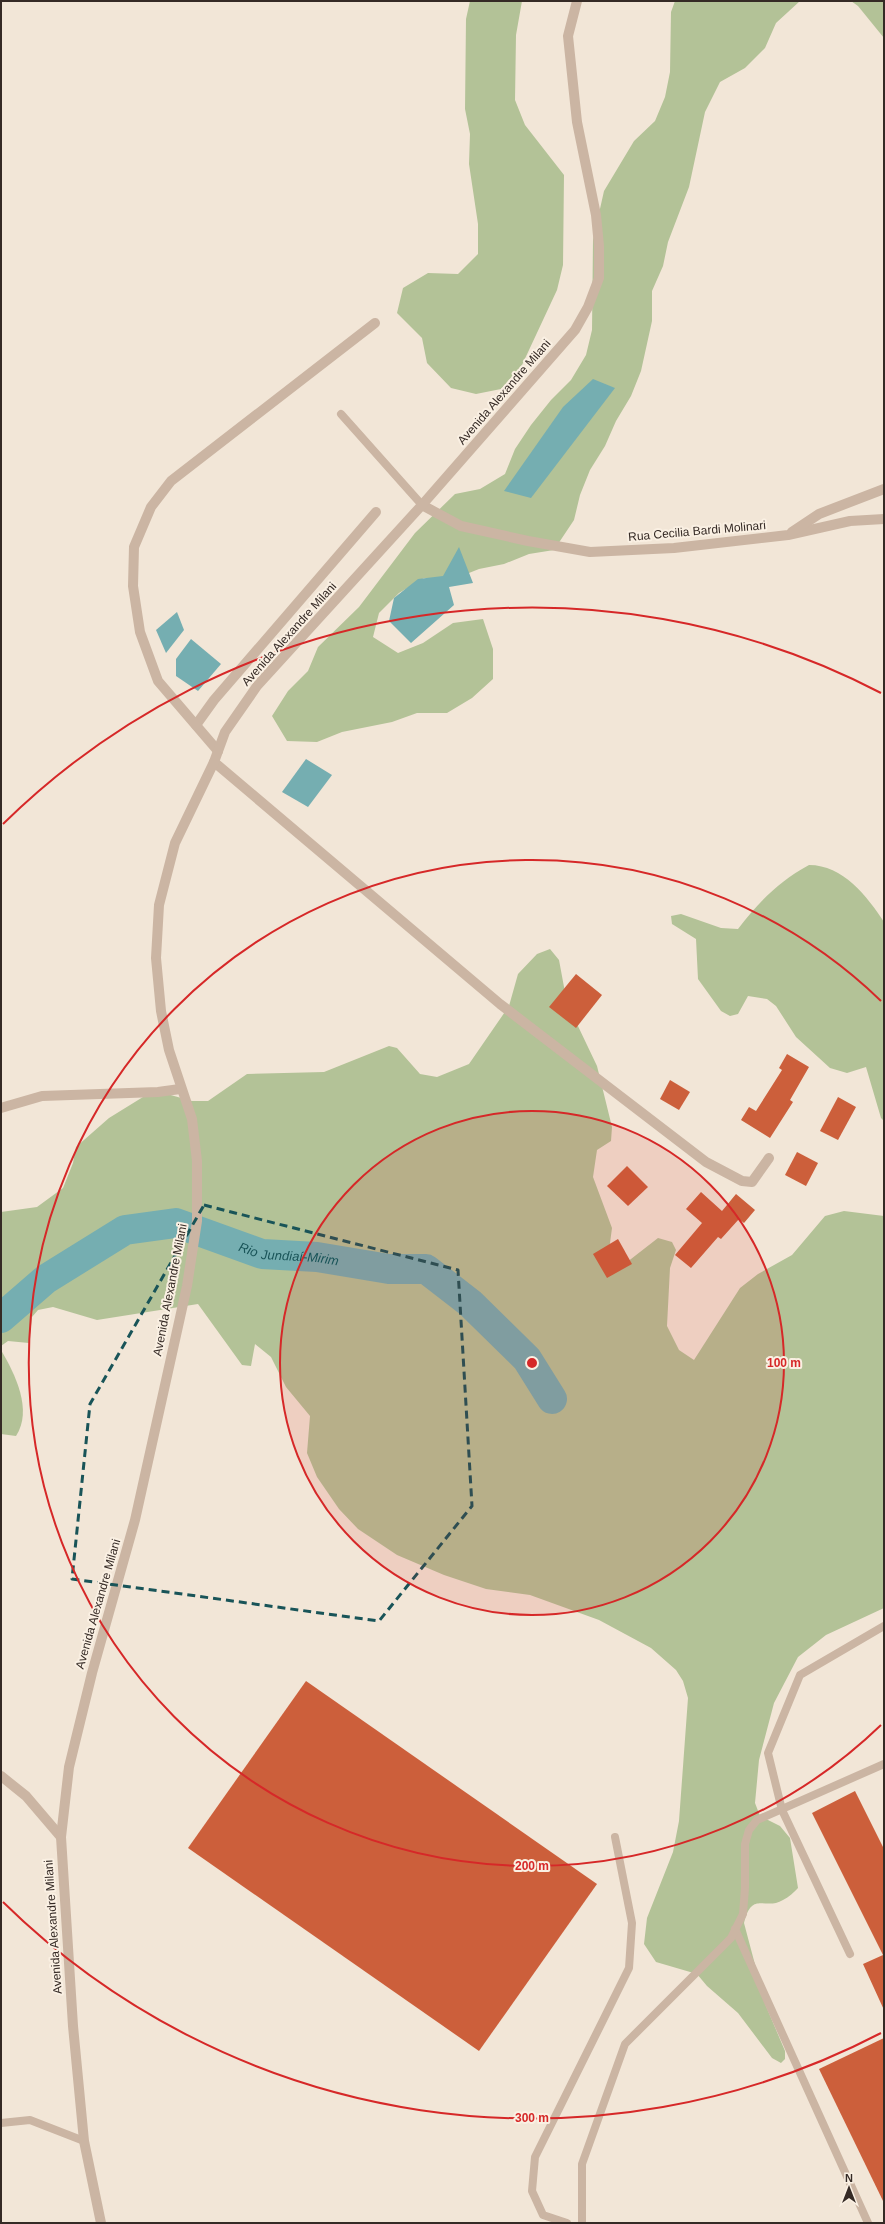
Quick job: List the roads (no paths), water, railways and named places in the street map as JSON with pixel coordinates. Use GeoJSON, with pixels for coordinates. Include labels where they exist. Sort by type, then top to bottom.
{"type":"FeatureCollection","features":[{"type":"Feature","properties":{"kind":"street","name":"Avenida Alexandre Milani"},"geometry":{"type":"LineString","coordinates":[[101,2223],[84,2141],[73,2026],[60,1837],[69,1767],[92,1673],[135,1520],[187,1286],[197,1221],[197,1161],[192,1120],[180,1088],[169,1050],[160,1010],[156,958],[159,905],[175,843],[214,762],[226,732],[257,686],[422,505],[575,330],[588,307],[599,278],[599,246],[596,215],[577,122],[568,36],[577,1]]}},
{"type":"Feature","properties":{"kind":"street"},"geometry":{"type":"LineString","coordinates":[[218,751],[158,681],[140,632],[133,586],[134,547],[151,507],[171,481],[375,323]]}},
{"type":"Feature","properties":{"kind":"street"},"geometry":{"type":"LineString","coordinates":[[788,535],[819,514],[884,489]]}},
{"type":"Feature","properties":{"kind":"street","name":"Rua Cecilia Bardi Molinari"},"geometry":{"type":"LineString","coordinates":[[422,505],[461,526],[528,542],[590,552],[674,548],[788,535],[850,521],[884,519]]}},
{"type":"Feature","properties":{"kind":"street"},"geometry":{"type":"LineString","coordinates":[[196,725],[214,700],[376,512]]}},
{"type":"Feature","properties":{"kind":"street"},"geometry":{"type":"LineString","coordinates":[[214,762],[500,1004],[706,1162],[742,1181],[752,1182],[769,1158]]}},
{"type":"Feature","properties":{"kind":"street"},"geometry":{"type":"LineString","coordinates":[[1,1108],[42,1096],[158,1092],[180,1088]]}},
{"type":"Feature","properties":{"kind":"street"},"geometry":{"type":"LineString","coordinates":[[1,1776],[26,1796],[60,1837]]}},
{"type":"Feature","properties":{"kind":"lane"},"geometry":{"type":"LineString","coordinates":[[341,414],[422,505]]}},
{"type":"Feature","properties":{"kind":"lane"},"geometry":{"type":"LineString","coordinates":[[850,1954],[782,1810],[768,1753],[800,1676],[884,1626]]}},
{"type":"Feature","properties":{"kind":"lane"},"geometry":{"type":"LineString","coordinates":[[582,2223],[582,2164],[625,2044],[731,1938],[743,1914],[745,1888],[745,1844],[749,1830],[757,1820],[884,1764]]}},
{"type":"Feature","properties":{"kind":"lane"},"geometry":{"type":"LineString","coordinates":[[567,2223],[544,2215],[532,2191],[535,2157],[629,1968],[632,1923],[615,1837]]}},
{"type":"Feature","properties":{"kind":"lane"},"geometry":{"type":"LineString","coordinates":[[735,1929],[868,2223]]}},
{"type":"Feature","properties":{"kind":"lane"},"geometry":{"type":"LineString","coordinates":[[1,2123],[30,2120],[84,2141]]}},
{"type":"Feature","properties":{"kind":"water"},"geometry":{"type":"Polygon","coordinates":[[[593,379],[615,388],[531,498],[504,491],[563,407],[593,379]]]}},
{"type":"Feature","properties":{"kind":"water"},"geometry":{"type":"Polygon","coordinates":[[[459,547],[473,583],[449,587],[454,605],[411,643],[389,621],[394,598],[418,579],[443,576],[459,547]]]}},
{"type":"Feature","properties":{"kind":"water"},"geometry":{"type":"Polygon","coordinates":[[[177,612],[184,630],[166,653],[156,630],[177,612]]]}},
{"type":"Feature","properties":{"kind":"water"},"geometry":{"type":"Polygon","coordinates":[[[191,639],[221,664],[198,691],[176,676],[176,659],[191,639]]]}},
{"type":"Feature","properties":{"kind":"water"},"geometry":{"type":"Polygon","coordinates":[[[306,759],[332,775],[308,807],[282,792],[306,759]]]}},
{"type":"Feature","properties":{"kind":"waterway","name":"Rio Jundiaí-Mirim"},"geometry":{"type":"LineString","coordinates":[[1,1318],[46,1279],[125,1230],[176,1223],[262,1254],[317,1257],[389,1269],[426,1269],[470,1303],[527,1359],[552,1399]]}}]}
